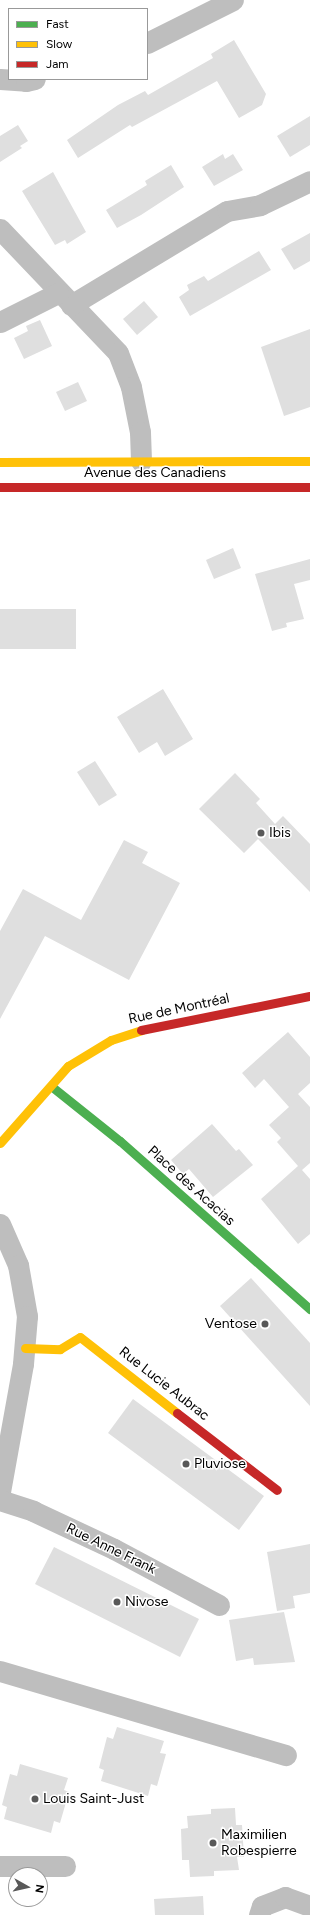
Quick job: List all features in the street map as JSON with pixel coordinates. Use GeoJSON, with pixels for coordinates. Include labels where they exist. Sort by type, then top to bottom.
{"type":"FeatureCollection","features":[{"type":"Feature","properties":{"kind":"street"},"geometry":{"type":"LineString","coordinates":[[148,43],[233,0]]}},
{"type":"Feature","properties":{"kind":"street"},"geometry":{"type":"LineString","coordinates":[[13,80],[30,80]]}},
{"type":"Feature","properties":{"kind":"street"},"geometry":{"type":"LineString","coordinates":[[0,322],[65,299],[226,211],[260,204],[310,181]]}},
{"type":"Feature","properties":{"kind":"street"},"geometry":{"type":"LineString","coordinates":[[0,229],[118,354],[133,393],[140,432],[140,461]]}},
{"type":"Feature","properties":{"kind":"street","name":"Avenue des Canadiens"},"geometry":{"type":"LineString","coordinates":[[0,462],[310,461]]}},
{"type":"Feature","properties":{"kind":"street","name":"Avenue des Canadiens"},"geometry":{"type":"LineString","coordinates":[[0,487],[310,487]]}},
{"type":"Feature","properties":{"kind":"street","name":"Rue de Montréal"},"geometry":{"type":"LineString","coordinates":[[0,1143],[68,1066],[111,1040],[146,1028],[310,996]]}},
{"type":"Feature","properties":{"kind":"street","name":"Place des Acacias"},"geometry":{"type":"LineString","coordinates":[[51,1086],[120,1141],[310,1309]]}},
{"type":"Feature","properties":{"kind":"street"},"geometry":{"type":"LineString","coordinates":[[0,1224],[18,1265],[27,1316],[25,1348],[0,1492]]}},
{"type":"Feature","properties":{"kind":"street","name":"Rue Lucie Aubrac"},"geometry":{"type":"LineString","coordinates":[[25,1348],[60,1349],[80,1337],[277,1490]]}},
{"type":"Feature","properties":{"kind":"street","name":"Rue Anne Frank"},"geometry":{"type":"LineString","coordinates":[[0,1500],[10,1502],[33,1511],[114,1550],[220,1605]]}},
{"type":"Feature","properties":{"kind":"street"},"geometry":{"type":"LineString","coordinates":[[0,1671],[286,1755]]}},
{"type":"Feature","properties":{"kind":"street"},"geometry":{"type":"LineString","coordinates":[[0,1866],[65,1866]]}},
{"type":"Feature","properties":{"kind":"street"},"geometry":{"type":"LineString","coordinates":[[259,1915],[262,1906],[285,1897],[310,1906]]}},
{"type":"Feature","properties":{"kind":"building"},"geometry":{"type":"Polygon","coordinates":[[[234,40],[266,94],[262,105],[239,118],[217,81],[132,127],[130,125],[78,158],[67,140],[118,105],[145,91],[148,95],[213,58],[211,54],[234,40]]]}},
{"type":"Feature","properties":{"kind":"building"},"geometry":{"type":"Polygon","coordinates":[[[310,116],[310,145],[290,157],[277,136],[310,116]]]}},
{"type":"Feature","properties":{"kind":"building"},"geometry":{"type":"Polygon","coordinates":[[[18,125],[28,141],[20,146],[22,148],[0,162],[0,136],[18,125]]]}},
{"type":"Feature","properties":{"kind":"building"},"geometry":{"type":"Polygon","coordinates":[[[223,154],[225,159],[233,154],[243,170],[214,186],[202,167],[223,154]]]}},
{"type":"Feature","properties":{"kind":"building"},"geometry":{"type":"Polygon","coordinates":[[[171,165],[184,187],[141,215],[117,228],[106,210],[147,185],[145,181],[171,165]]]}},
{"type":"Feature","properties":{"kind":"building"},"geometry":{"type":"Polygon","coordinates":[[[53,172],[86,232],[67,244],[65,240],[55,245],[22,191],[53,172]]]}},
{"type":"Feature","properties":{"kind":"building"},"geometry":{"type":"Polygon","coordinates":[[[310,233],[310,261],[294,270],[281,249],[310,233]]]}},
{"type":"Feature","properties":{"kind":"building"},"geometry":{"type":"Polygon","coordinates":[[[259,251],[271,270],[190,316],[179,297],[189,290],[187,285],[204,276],[208,281],[259,251]]]}},
{"type":"Feature","properties":{"kind":"building"},"geometry":{"type":"Polygon","coordinates":[[[144,301],[158,317],[137,335],[123,319],[144,301]]]}},
{"type":"Feature","properties":{"kind":"building"},"geometry":{"type":"Polygon","coordinates":[[[40,320],[52,346],[24,359],[14,338],[28,331],[26,326],[40,320]]]}},
{"type":"Feature","properties":{"kind":"building"},"geometry":{"type":"Polygon","coordinates":[[[310,329],[310,407],[284,416],[261,347],[310,329]]]}},
{"type":"Feature","properties":{"kind":"building"},"geometry":{"type":"Polygon","coordinates":[[[78,382],[87,401],[65,411],[56,392],[78,382]]]}},
{"type":"Feature","properties":{"kind":"building"},"geometry":{"type":"Polygon","coordinates":[[[233,548],[241,568],[214,579],[206,560],[233,548]]]}},
{"type":"Feature","properties":{"kind":"building"},"geometry":{"type":"Polygon","coordinates":[[[310,559],[310,580],[294,584],[304,619],[286,623],[287,627],[272,631],[255,574],[310,559]]]}},
{"type":"Feature","properties":{"kind":"building"},"geometry":{"type":"Polygon","coordinates":[[[0,609],[76,609],[76,649],[0,649],[0,609]]]}},
{"type":"Feature","properties":{"kind":"building"},"geometry":{"type":"Polygon","coordinates":[[[163,689],[193,739],[165,756],[157,742],[139,753],[117,717],[163,689]]]}},
{"type":"Feature","properties":{"kind":"building"},"geometry":{"type":"Polygon","coordinates":[[[95,761],[117,795],[99,806],[77,772],[95,761]]]}},
{"type":"Feature","properties":{"kind":"building","name":"Ibis"},"geometry":{"type":"Polygon","coordinates":[[[235,773],[260,799],[256,803],[275,824],[283,816],[310,844],[310,892],[258,839],[244,853],[199,809],[235,773]]]}},
{"type":"Feature","properties":{"kind":"building"},"geometry":{"type":"Polygon","coordinates":[[[124,840],[148,852],[142,863],[180,883],[129,980],[45,936],[0,1019],[0,931],[23,889],[81,920],[124,840]]]}},
{"type":"Feature","properties":{"kind":"building"},"geometry":{"type":"Polygon","coordinates":[[[288,1032],[310,1057],[310,1083],[298,1094],[310,1107],[310,1163],[302,1170],[310,1179],[310,1234],[298,1244],[261,1199],[298,1166],[277,1142],[281,1138],[269,1125],[289,1107],[264,1079],[255,1088],[242,1073],[288,1032]]]}},
{"type":"Feature","properties":{"kind":"building"},"geometry":{"type":"Polygon","coordinates":[[[212,1124],[236,1151],[239,1149],[253,1165],[213,1197],[189,1169],[183,1174],[171,1160],[212,1124]]]}},
{"type":"Feature","properties":{"kind":"building","name":"Ventose"},"geometry":{"type":"Polygon","coordinates":[[[251,1278],[310,1343],[310,1406],[220,1306],[251,1278]]]}},
{"type":"Feature","properties":{"kind":"building","name":"Pluviose"},"geometry":{"type":"Polygon","coordinates":[[[133,1399],[264,1496],[239,1530],[108,1433],[133,1399]]]}},
{"type":"Feature","properties":{"kind":"building"},"geometry":{"type":"Polygon","coordinates":[[[310,1544],[310,1593],[293,1596],[295,1608],[277,1611],[267,1552],[310,1544]]]}},
{"type":"Feature","properties":{"kind":"building","name":"Nivose"},"geometry":{"type":"Polygon","coordinates":[[[54,1547],[199,1619],[180,1657],[35,1584],[54,1547]]]}},
{"type":"Feature","properties":{"kind":"building"},"geometry":{"type":"Polygon","coordinates":[[[284,1612],[295,1662],[254,1665],[253,1658],[236,1661],[229,1620],[284,1612]]]}},
{"type":"Feature","properties":{"kind":"building"},"geometry":{"type":"Polygon","coordinates":[[[117,1727],[164,1741],[160,1753],[166,1754],[157,1786],[151,1784],[148,1796],[101,1781],[104,1770],[99,1768],[107,1737],[113,1739],[117,1727]]]}},
{"type":"Feature","properties":{"kind":"building","name":"Louis Saint-Just"},"geometry":{"type":"Polygon","coordinates":[[[20,1764],[68,1778],[64,1790],[69,1792],[60,1823],[54,1821],[51,1833],[4,1819],[7,1807],[2,1805],[10,1774],[17,1776],[20,1764]]]}},
{"type":"Feature","properties":{"kind":"building","name":"Maximilien Robespierre"},"geometry":{"type":"Polygon","coordinates":[[[235,1808],[236,1825],[242,1825],[244,1857],[237,1857],[239,1870],[214,1871],[214,1876],[190,1877],[189,1860],[182,1860],[181,1829],[188,1828],[187,1816],[211,1814],[211,1809],[235,1808]]]}},
{"type":"Feature","properties":{"kind":"building"},"geometry":{"type":"Polygon","coordinates":[[[203,1896],[204,1915],[155,1915],[154,1899],[203,1896]]]}},
{"type":"Feature","properties":{"kind":"traffic: fast"},"geometry":{"type":"LineString","coordinates":[[51,1086],[120,1141],[310,1309]]}},
{"type":"Feature","properties":{"kind":"traffic: slow"},"geometry":{"type":"LineString","coordinates":[[0,462],[310,461]]}},
{"type":"Feature","properties":{"kind":"traffic: slow"},"geometry":{"type":"LineString","coordinates":[[0,1143],[68,1066],[111,1040],[141,1030]]}},
{"type":"Feature","properties":{"kind":"traffic: slow"},"geometry":{"type":"LineString","coordinates":[[25,1348],[60,1349],[80,1337],[177,1413]]}},
{"type":"Feature","properties":{"kind":"traffic: jam"},"geometry":{"type":"LineString","coordinates":[[0,487],[310,487]]}},
{"type":"Feature","properties":{"kind":"traffic: jam"},"geometry":{"type":"LineString","coordinates":[[141,1030],[310,996]]}},
{"type":"Feature","properties":{"kind":"traffic: jam"},"geometry":{"type":"LineString","coordinates":[[177,1413],[277,1490]]}},
{"type":"Feature","properties":{"kind":"place","name":"Ibis"},"geometry":{"type":"Point","coordinates":[261,833]}},
{"type":"Feature","properties":{"kind":"place","name":"Ventose"},"geometry":{"type":"Point","coordinates":[265,1324]}},
{"type":"Feature","properties":{"kind":"place","name":"Pluviose"},"geometry":{"type":"Point","coordinates":[186,1464]}},
{"type":"Feature","properties":{"kind":"place","name":"Nivose"},"geometry":{"type":"Point","coordinates":[117,1602]}},
{"type":"Feature","properties":{"kind":"place","name":"Louis Saint-Just"},"geometry":{"type":"Point","coordinates":[35,1799]}},
{"type":"Feature","properties":{"kind":"place","name":"Maximilien Robespierre"},"geometry":{"type":"Point","coordinates":[213,1843]}}]}
